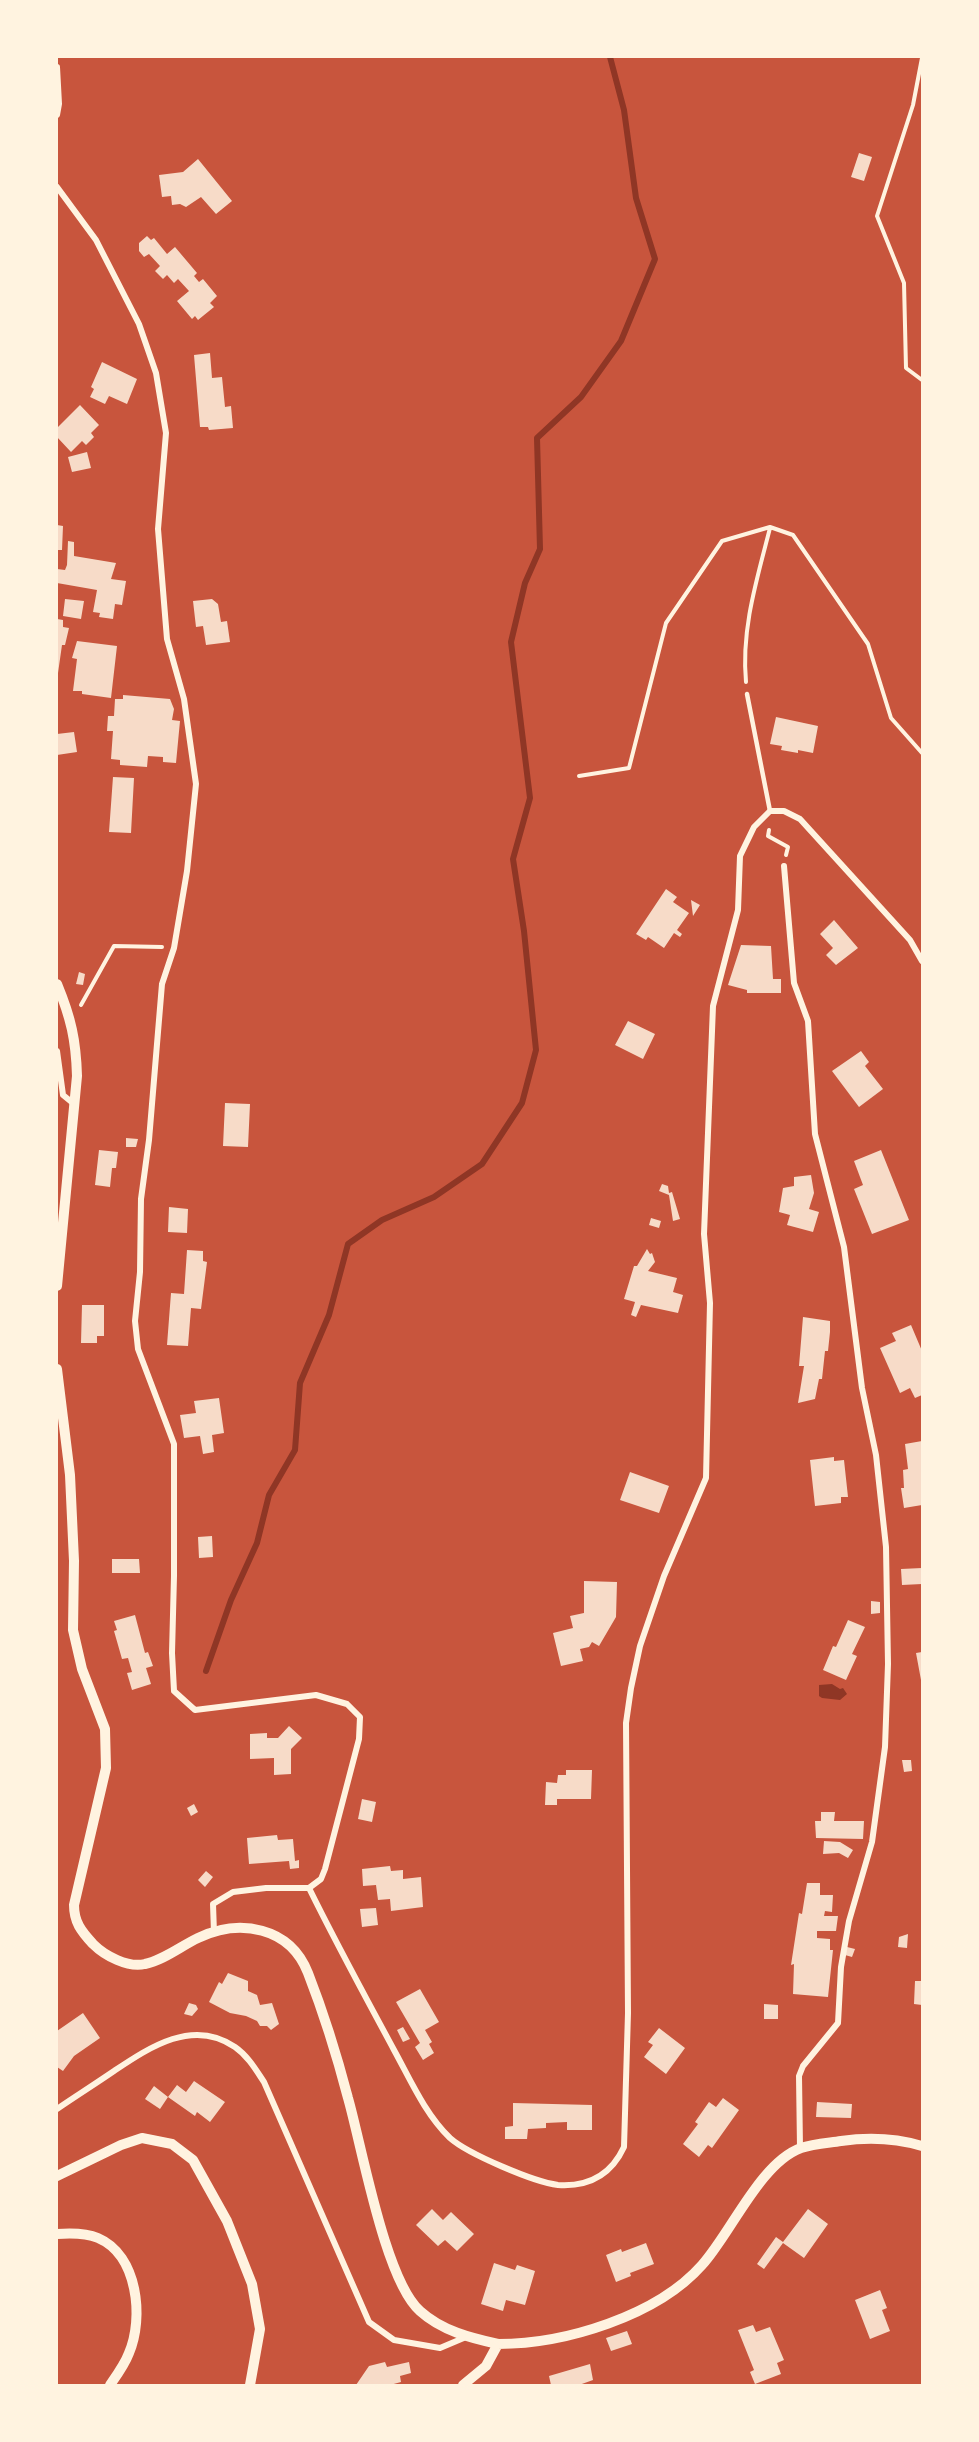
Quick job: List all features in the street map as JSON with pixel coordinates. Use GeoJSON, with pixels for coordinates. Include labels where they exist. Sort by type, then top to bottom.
{"type":"FeatureCollection","features":[{"type":"Feature","properties":{"kind":"street"},"geometry":{"type":"LineString","coordinates":[[57,68],[59,104],[57,115]]}},
{"type":"Feature","properties":{"kind":"street"},"geometry":{"type":"LineString","coordinates":[[57,187],[96,240],[139,324],[156,373],[166,433],[158,529],[167,639],[184,699],[196,784],[187,870],[174,948],[162,984],[149,1140],[141,1199],[140,1272],[135,1321],[138,1349],[174,1444],[172,1653],[174,1691],[195,1710],[316,1695],[347,1704],[360,1717],[359,1739],[321,1879],[309,1888],[266,1888],[233,1892],[213,1904],[214,1933]]}},
{"type":"Feature","properties":{"kind":"street"},"geometry":{"type":"LineString","coordinates":[[309,1888],[348,1967],[415,2089],[451,2138],[490,2160],[552,2184],[583,2184],[599,2178],[610,2169],[624,2147],[628,2013],[626,1723],[640,1646],[663,1576],[706,1479],[710,1303],[704,1234],[713,1006],[738,910],[740,856],[754,827],[771,811],[784,811],[800,819],[910,940],[922,961]]}},
{"type":"Feature","properties":{"kind":"street"},"geometry":{"type":"LineString","coordinates":[[783,866],[794,983],[808,1021],[815,1134],[844,1247],[862,1388],[876,1455],[886,1547],[888,1664],[885,1747],[872,1842],[849,1921],[841,1967],[838,2023],[803,2066],[799,2076],[800,2148]]}},
{"type":"Feature","properties":{"kind":"street"},"geometry":{"type":"LineString","coordinates":[[57,984],[72,1021],[76,1044],[75,1104],[57,1286]]}},
{"type":"Feature","properties":{"kind":"street"},"geometry":{"type":"LineString","coordinates":[[57,1051],[63,1095],[75,1104]]}},
{"type":"Feature","properties":{"kind":"street"},"geometry":{"type":"LineString","coordinates":[[57,1369],[70,1475],[74,1561],[73,1630],[76,1648],[105,1729],[106,1746],[106,1768],[74,1905],[74,1918],[81,1931],[98,1949],[125,1964],[135,1965],[158,1960],[200,1937],[243,1928],[272,1934],[289,1944],[302,1960],[338,2061],[387,2248],[397,2275],[419,2310],[466,2337],[498,2344],[519,2344],[542,2340],[626,2317],[668,2293],[702,2266],[771,2168],[800,2148],[857,2139],[880,2138],[922,2146]]}},
{"type":"Feature","properties":{"kind":"street"},"geometry":{"type":"LineString","coordinates":[[57,2109],[148,2048],[166,2039],[185,2035],[206,2036],[225,2041],[238,2049],[253,2065],[264,2082],[369,2322],[394,2340],[440,2348],[466,2337]]}},
{"type":"Feature","properties":{"kind":"street"},"geometry":{"type":"LineString","coordinates":[[57,2176],[121,2145],[142,2138],[172,2144],[193,2160],[227,2221],[252,2284],[260,2329],[250,2385]]}},
{"type":"Feature","properties":{"kind":"street"},"geometry":{"type":"LineString","coordinates":[[57,2234],[69,2233],[97,2238],[110,2246],[122,2259],[136,2291],[135,2325],[130,2352],[111,2385]]}},
{"type":"Feature","properties":{"kind":"street"},"geometry":{"type":"LineString","coordinates":[[463,2385],[486,2366],[498,2344]]}},
{"type":"Feature","properties":{"kind":"lane"},"geometry":{"type":"LineString","coordinates":[[747,694],[771,811]]}},
{"type":"Feature","properties":{"kind":"path"},"geometry":{"type":"LineString","coordinates":[[922,58],[913,105],[878,216],[904,283],[906,368],[922,380]]}},
{"type":"Feature","properties":{"kind":"path"},"geometry":{"type":"LineString","coordinates":[[747,694],[743,655],[747,617],[770,527]]}},
{"type":"Feature","properties":{"kind":"path"},"geometry":{"type":"LineString","coordinates":[[579,776],[629,768],[666,623],[722,541],[770,527],[793,535],[868,644],[891,718],[922,753]]}},
{"type":"Feature","properties":{"kind":"path"},"geometry":{"type":"LineString","coordinates":[[771,811],[768,836],[788,847],[783,866]]}},
{"type":"Feature","properties":{"kind":"path"},"geometry":{"type":"LineString","coordinates":[[72,1021],[114,946],[174,948]]}},
{"type":"Feature","properties":{"kind":"shaded area"},"geometry":{"type":"Polygon","coordinates":[[[832,1684],[840,1689],[843,1688],[847,1694],[840,1700],[819,1696],[819,1685],[832,1684]]]}},
{"type":"Feature","properties":{"kind":"building"},"geometry":{"type":"Polygon","coordinates":[[[859,153],[872,157],[864,181],[851,177],[859,153]]]}},
{"type":"Feature","properties":{"kind":"building"},"geometry":{"type":"Polygon","coordinates":[[[198,159],[232,201],[216,214],[201,197],[186,207],[180,204],[172,205],[171,196],[162,197],[159,175],[183,172],[198,159]]]}},
{"type":"Feature","properties":{"kind":"building"},"geometry":{"type":"Polygon","coordinates":[[[147,236],[151,240],[154,238],[167,254],[175,247],[197,273],[194,276],[199,282],[203,279],[217,296],[210,303],[214,307],[198,320],[195,316],[192,319],[177,301],[189,291],[178,279],[174,283],[167,275],[163,279],[155,271],[160,266],[149,254],[144,257],[139,251],[139,243],[147,236]]]}},
{"type":"Feature","properties":{"kind":"building"},"geometry":{"type":"Polygon","coordinates":[[[210,353],[212,378],[222,377],[225,407],[231,406],[233,428],[209,430],[208,427],[200,427],[194,355],[210,353]]]}},
{"type":"Feature","properties":{"kind":"building"},"geometry":{"type":"Polygon","coordinates":[[[102,362],[137,379],[127,404],[109,396],[105,404],[90,397],[94,389],[91,387],[102,362]]]}},
{"type":"Feature","properties":{"kind":"building"},"geometry":{"type":"Polygon","coordinates":[[[80,405],[99,425],[91,433],[94,437],[86,445],[82,441],[71,452],[57,437],[57,428],[80,405]]]}},
{"type":"Feature","properties":{"kind":"building"},"geometry":{"type":"Polygon","coordinates":[[[87,452],[91,468],[72,472],[68,457],[87,452]]]}},
{"type":"Feature","properties":{"kind":"building"},"geometry":{"type":"Polygon","coordinates":[[[57,525],[63,526],[62,550],[57,550],[57,525]]]}},
{"type":"Feature","properties":{"kind":"building"},"geometry":{"type":"Polygon","coordinates":[[[68,541],[74,542],[74,556],[116,563],[111,579],[126,581],[122,605],[115,604],[113,619],[99,617],[100,613],[93,612],[97,590],[57,583],[57,569],[65,570],[67,565],[68,541]]]}},
{"type":"Feature","properties":{"kind":"building"},"geometry":{"type":"Polygon","coordinates":[[[65,599],[84,601],[81,619],[63,616],[65,599]]]}},
{"type":"Feature","properties":{"kind":"building"},"geometry":{"type":"Polygon","coordinates":[[[212,599],[218,604],[221,622],[227,621],[230,642],[206,645],[203,626],[196,627],[193,601],[212,599]]]}},
{"type":"Feature","properties":{"kind":"building"},"geometry":{"type":"Polygon","coordinates":[[[57,619],[63,620],[63,627],[69,628],[65,645],[62,645],[58,673],[57,619]]]}},
{"type":"Feature","properties":{"kind":"building"},"geometry":{"type":"Polygon","coordinates":[[[77,641],[117,646],[111,698],[73,691],[77,659],[72,658],[77,641]]]}},
{"type":"Feature","properties":{"kind":"building"},"geometry":{"type":"Polygon","coordinates":[[[123,695],[170,699],[174,709],[172,720],[180,721],[176,763],[163,762],[163,757],[148,756],[147,767],[120,765],[120,760],[111,759],[113,731],[107,731],[108,716],[114,716],[115,699],[123,699],[123,695]]]}},
{"type":"Feature","properties":{"kind":"building"},"geometry":{"type":"Polygon","coordinates":[[[776,717],[818,726],[813,753],[781,750],[782,746],[770,744],[776,717]]]}},
{"type":"Feature","properties":{"kind":"building"},"geometry":{"type":"Polygon","coordinates":[[[74,732],[77,752],[57,755],[57,734],[74,732]]]}},
{"type":"Feature","properties":{"kind":"building"},"geometry":{"type":"Polygon","coordinates":[[[113,777],[134,778],[131,833],[109,832],[113,777]]]}},
{"type":"Feature","properties":{"kind":"building"},"geometry":{"type":"Polygon","coordinates":[[[666,889],[677,897],[673,902],[689,913],[677,930],[682,934],[680,937],[674,933],[664,948],[648,937],[646,940],[636,934],[666,889]]]}},
{"type":"Feature","properties":{"kind":"building"},"geometry":{"type":"Polygon","coordinates":[[[691,900],[700,905],[693,916],[691,900]]]}},
{"type":"Feature","properties":{"kind":"building"},"geometry":{"type":"Polygon","coordinates":[[[834,920],[858,948],[836,965],[826,955],[833,948],[820,934],[834,920]]]}},
{"type":"Feature","properties":{"kind":"building"},"geometry":{"type":"Polygon","coordinates":[[[741,945],[771,946],[773,979],[781,979],[781,993],[747,993],[747,990],[728,985],[741,945]]]}},
{"type":"Feature","properties":{"kind":"building"},"geometry":{"type":"Polygon","coordinates":[[[79,972],[85,974],[83,985],[76,984],[79,972]]]}},
{"type":"Feature","properties":{"kind":"building"},"geometry":{"type":"Polygon","coordinates":[[[628,1021],[655,1034],[643,1059],[615,1045],[628,1021]]]}},
{"type":"Feature","properties":{"kind":"building"},"geometry":{"type":"Polygon","coordinates":[[[861,1051],[869,1062],[865,1066],[883,1089],[859,1107],[832,1071],[861,1051]]]}},
{"type":"Feature","properties":{"kind":"building"},"geometry":{"type":"Polygon","coordinates":[[[225,1103],[250,1104],[248,1147],[223,1146],[225,1103]]]}},
{"type":"Feature","properties":{"kind":"building"},"geometry":{"type":"Polygon","coordinates":[[[126,1138],[138,1139],[136,1147],[126,1147],[126,1138]]]}},
{"type":"Feature","properties":{"kind":"building"},"geometry":{"type":"Polygon","coordinates":[[[99,1150],[118,1152],[116,1168],[112,1168],[110,1187],[95,1185],[99,1150]]]}},
{"type":"Feature","properties":{"kind":"building"},"geometry":{"type":"Polygon","coordinates":[[[881,1150],[909,1220],[872,1234],[854,1189],[863,1185],[854,1161],[881,1150]]]}},
{"type":"Feature","properties":{"kind":"building"},"geometry":{"type":"Polygon","coordinates":[[[811,1175],[814,1193],[809,1209],[819,1212],[813,1232],[787,1225],[790,1215],[779,1212],[783,1188],[794,1186],[794,1177],[811,1175]]]}},
{"type":"Feature","properties":{"kind":"building"},"geometry":{"type":"Polygon","coordinates":[[[662,1184],[668,1186],[669,1193],[672,1192],[680,1219],[673,1221],[669,1195],[659,1191],[662,1184]]]}},
{"type":"Feature","properties":{"kind":"building"},"geometry":{"type":"Polygon","coordinates":[[[169,1207],[188,1209],[187,1233],[168,1232],[169,1207]]]}},
{"type":"Feature","properties":{"kind":"building"},"geometry":{"type":"Polygon","coordinates":[[[651,1218],[661,1221],[659,1228],[649,1225],[651,1218]]]}},
{"type":"Feature","properties":{"kind":"building"},"geometry":{"type":"Polygon","coordinates":[[[647,1249],[650,1254],[652,1253],[655,1262],[648,1271],[677,1278],[673,1292],[683,1295],[678,1313],[641,1305],[636,1317],[631,1315],[635,1302],[624,1299],[634,1266],[637,1266],[647,1249]]]}},
{"type":"Feature","properties":{"kind":"building"},"geometry":{"type":"Polygon","coordinates":[[[187,1250],[203,1251],[203,1261],[207,1262],[201,1309],[191,1308],[188,1346],[167,1345],[171,1293],[184,1294],[187,1250]]]}},
{"type":"Feature","properties":{"kind":"building"},"geometry":{"type":"Polygon","coordinates":[[[82,1305],[104,1305],[104,1336],[97,1336],[97,1343],[81,1343],[82,1305]]]}},
{"type":"Feature","properties":{"kind":"building"},"geometry":{"type":"Polygon","coordinates":[[[803,1317],[830,1321],[830,1332],[822,1379],[819,1379],[815,1399],[798,1403],[804,1366],[799,1366],[803,1317]]]}},
{"type":"Feature","properties":{"kind":"building"},"geometry":{"type":"Polygon","coordinates":[[[911,1325],[922,1351],[922,1395],[915,1398],[910,1388],[900,1393],[880,1348],[896,1341],[892,1333],[911,1325]]]}},
{"type":"Feature","properties":{"kind":"building"},"geometry":{"type":"Polygon","coordinates":[[[219,1398],[224,1433],[212,1435],[214,1452],[203,1454],[200,1436],[184,1438],[180,1415],[196,1413],[194,1401],[219,1398]]]}},
{"type":"Feature","properties":{"kind":"building"},"geometry":{"type":"Polygon","coordinates":[[[922,1441],[922,1505],[904,1508],[901,1488],[904,1488],[903,1470],[908,1469],[905,1444],[922,1441]]]}},
{"type":"Feature","properties":{"kind":"building"},"geometry":{"type":"Polygon","coordinates":[[[834,1457],[834,1461],[844,1460],[848,1497],[841,1497],[841,1503],[815,1506],[810,1460],[834,1457]]]}},
{"type":"Feature","properties":{"kind":"building"},"geometry":{"type":"Polygon","coordinates":[[[630,1472],[669,1486],[659,1513],[620,1500],[630,1472]]]}},
{"type":"Feature","properties":{"kind":"building"},"geometry":{"type":"Polygon","coordinates":[[[212,1536],[213,1557],[199,1558],[198,1537],[212,1536]]]}},
{"type":"Feature","properties":{"kind":"building"},"geometry":{"type":"Polygon","coordinates":[[[112,1559],[139,1559],[140,1573],[112,1573],[112,1559]]]}},
{"type":"Feature","properties":{"kind":"building"},"geometry":{"type":"Polygon","coordinates":[[[922,1568],[922,1584],[902,1585],[901,1569],[922,1568]]]}},
{"type":"Feature","properties":{"kind":"building"},"geometry":{"type":"Polygon","coordinates":[[[584,1581],[617,1582],[616,1617],[599,1646],[592,1642],[589,1647],[580,1649],[583,1661],[561,1666],[553,1633],[573,1628],[570,1616],[584,1613],[584,1581]]]}},
{"type":"Feature","properties":{"kind":"building"},"geometry":{"type":"Polygon","coordinates":[[[871,1601],[880,1602],[880,1613],[871,1614],[871,1601]]]}},
{"type":"Feature","properties":{"kind":"building"},"geometry":{"type":"Polygon","coordinates":[[[135,1615],[145,1653],[148,1652],[153,1666],[146,1668],[151,1684],[132,1690],[127,1673],[132,1672],[128,1658],[122,1659],[114,1631],[117,1630],[114,1621],[135,1615]]]}},
{"type":"Feature","properties":{"kind":"building"},"geometry":{"type":"Polygon","coordinates":[[[848,1620],[865,1627],[852,1654],[857,1656],[846,1680],[823,1670],[848,1620]]]}},
{"type":"Feature","properties":{"kind":"building"},"geometry":{"type":"Polygon","coordinates":[[[922,1652],[922,1680],[921,1680],[916,1653],[922,1652]]]}},
{"type":"Feature","properties":{"kind":"building"},"geometry":{"type":"Polygon","coordinates":[[[289,1726],[302,1738],[291,1749],[291,1774],[274,1775],[274,1758],[250,1759],[250,1734],[267,1733],[267,1738],[278,1738],[289,1726]]]}},
{"type":"Feature","properties":{"kind":"building"},"geometry":{"type":"Polygon","coordinates":[[[902,1760],[911,1760],[912,1771],[904,1772],[902,1760]]]}},
{"type":"Feature","properties":{"kind":"building"},"geometry":{"type":"Polygon","coordinates":[[[566,1770],[592,1770],[591,1799],[557,1799],[557,1805],[545,1805],[546,1782],[557,1783],[558,1775],[566,1775],[566,1770]]]}},
{"type":"Feature","properties":{"kind":"building"},"geometry":{"type":"Polygon","coordinates":[[[362,1799],[376,1802],[372,1822],[358,1819],[362,1799]]]}},
{"type":"Feature","properties":{"kind":"building"},"geometry":{"type":"Polygon","coordinates":[[[194,1804],[198,1812],[191,1816],[187,1808],[194,1804]]]}},
{"type":"Feature","properties":{"kind":"building"},"geometry":{"type":"Polygon","coordinates":[[[821,1812],[835,1812],[834,1821],[864,1821],[863,1839],[816,1838],[815,1821],[821,1821],[821,1812]]]}},
{"type":"Feature","properties":{"kind":"building"},"geometry":{"type":"Polygon","coordinates":[[[277,1835],[278,1840],[293,1839],[295,1861],[299,1860],[299,1868],[290,1869],[289,1861],[249,1864],[247,1838],[277,1835]]]}},
{"type":"Feature","properties":{"kind":"building"},"geometry":{"type":"Polygon","coordinates":[[[824,1841],[840,1842],[853,1850],[848,1858],[839,1853],[823,1854],[824,1841]]]}},
{"type":"Feature","properties":{"kind":"building"},"geometry":{"type":"Polygon","coordinates":[[[390,1866],[391,1871],[403,1870],[403,1879],[421,1877],[423,1907],[391,1911],[390,1899],[378,1900],[376,1885],[363,1886],[362,1869],[390,1866]]]}},
{"type":"Feature","properties":{"kind":"building"},"geometry":{"type":"Polygon","coordinates":[[[206,1871],[213,1877],[205,1887],[198,1880],[206,1871]]]}},
{"type":"Feature","properties":{"kind":"building"},"geometry":{"type":"Polygon","coordinates":[[[807,1883],[820,1883],[820,1895],[833,1895],[832,1912],[825,1911],[824,1916],[838,1916],[836,1931],[817,1931],[817,1938],[830,1939],[830,1950],[833,1950],[828,1997],[793,1994],[794,1964],[791,1965],[799,1913],[802,1914],[807,1883]]]}},
{"type":"Feature","properties":{"kind":"building"},"geometry":{"type":"Polygon","coordinates":[[[376,1908],[378,1925],[362,1927],[360,1909],[376,1908]]]}},
{"type":"Feature","properties":{"kind":"building"},"geometry":{"type":"Polygon","coordinates":[[[908,1934],[907,1948],[898,1947],[899,1937],[908,1934]]]}},
{"type":"Feature","properties":{"kind":"building"},"geometry":{"type":"Polygon","coordinates":[[[847,1947],[855,1949],[852,1957],[845,1955],[847,1947]]]}},
{"type":"Feature","properties":{"kind":"building"},"geometry":{"type":"Polygon","coordinates":[[[228,1973],[248,1981],[248,1991],[257,1995],[260,2005],[272,2003],[279,2024],[271,2030],[267,2026],[260,2026],[257,2021],[246,2016],[230,2013],[209,2002],[219,1982],[222,1984],[228,1973]]]}},
{"type":"Feature","properties":{"kind":"building"},"geometry":{"type":"Polygon","coordinates":[[[915,1981],[922,1981],[922,2005],[914,2004],[915,1981]]]}},
{"type":"Feature","properties":{"kind":"building"},"geometry":{"type":"Polygon","coordinates":[[[420,1989],[439,2022],[425,2030],[432,2042],[429,2044],[434,2053],[423,2060],[415,2047],[420,2043],[396,2002],[420,1989]]]}},
{"type":"Feature","properties":{"kind":"building"},"geometry":{"type":"Polygon","coordinates":[[[189,2003],[196,2005],[198,2009],[192,2016],[184,2014],[189,2003]]]}},
{"type":"Feature","properties":{"kind":"building"},"geometry":{"type":"Polygon","coordinates":[[[764,2004],[778,2005],[778,2019],[764,2019],[764,2004]]]}},
{"type":"Feature","properties":{"kind":"building"},"geometry":{"type":"Polygon","coordinates":[[[83,2013],[100,2038],[74,2056],[63,2071],[57,2067],[57,2031],[83,2013]]]}},
{"type":"Feature","properties":{"kind":"building"},"geometry":{"type":"Polygon","coordinates":[[[403,2027],[410,2039],[403,2042],[397,2030],[403,2027]]]}},
{"type":"Feature","properties":{"kind":"building"},"geometry":{"type":"Polygon","coordinates":[[[659,2028],[685,2048],[666,2074],[644,2057],[653,2045],[648,2042],[659,2028]]]}},
{"type":"Feature","properties":{"kind":"building"},"geometry":{"type":"Polygon","coordinates":[[[194,2081],[225,2102],[210,2122],[197,2112],[195,2116],[168,2097],[177,2085],[186,2092],[194,2081]]]}},
{"type":"Feature","properties":{"kind":"building"},"geometry":{"type":"Polygon","coordinates":[[[154,2086],[168,2097],[160,2109],[145,2099],[154,2086]]]}},
{"type":"Feature","properties":{"kind":"building"},"geometry":{"type":"Polygon","coordinates":[[[723,2098],[739,2110],[712,2148],[708,2145],[699,2157],[683,2144],[698,2124],[695,2122],[709,2102],[716,2107],[723,2098]]]}},
{"type":"Feature","properties":{"kind":"building"},"geometry":{"type":"Polygon","coordinates":[[[817,2102],[852,2104],[851,2118],[816,2117],[817,2102]]]}},
{"type":"Feature","properties":{"kind":"building"},"geometry":{"type":"Polygon","coordinates":[[[513,2103],[592,2105],[592,2130],[567,2130],[567,2122],[546,2123],[546,2128],[528,2129],[527,2139],[505,2139],[505,2127],[513,2126],[513,2103]]]}},
{"type":"Feature","properties":{"kind":"building"},"geometry":{"type":"Polygon","coordinates":[[[432,2209],[443,2220],[451,2212],[474,2234],[457,2251],[445,2240],[438,2246],[416,2225],[432,2209]]]}},
{"type":"Feature","properties":{"kind":"building"},"geometry":{"type":"Polygon","coordinates":[[[808,2209],[828,2224],[804,2258],[783,2243],[764,2269],[757,2264],[776,2237],[783,2242],[808,2209]]]}},
{"type":"Feature","properties":{"kind":"building"},"geometry":{"type":"Polygon","coordinates":[[[646,2243],[654,2264],[630,2273],[631,2276],[616,2282],[606,2255],[646,2243]]]}},
{"type":"Feature","properties":{"kind":"building"},"geometry":{"type":"Polygon","coordinates":[[[494,2263],[515,2270],[517,2265],[535,2271],[525,2305],[506,2300],[503,2311],[481,2304],[494,2263]]]}},
{"type":"Feature","properties":{"kind":"building"},"geometry":{"type":"Polygon","coordinates":[[[880,2290],[887,2308],[882,2310],[890,2331],[870,2339],[855,2300],[880,2290]]]}},
{"type":"Feature","properties":{"kind":"building"},"geometry":{"type":"Polygon","coordinates":[[[753,2325],[756,2332],[770,2327],[784,2360],[777,2363],[781,2374],[755,2384],[750,2372],[754,2370],[738,2330],[753,2325]]]}},
{"type":"Feature","properties":{"kind":"building"},"geometry":{"type":"Polygon","coordinates":[[[627,2331],[632,2344],[611,2351],[606,2338],[627,2331]]]}},
{"type":"Feature","properties":{"kind":"building"},"geometry":{"type":"Polygon","coordinates":[[[385,2362],[387,2367],[409,2362],[411,2373],[400,2376],[401,2382],[390,2385],[356,2385],[369,2366],[385,2362]]]}},
{"type":"Feature","properties":{"kind":"building"},"geometry":{"type":"Polygon","coordinates":[[[590,2364],[593,2380],[579,2385],[551,2385],[549,2376],[590,2364]]]}},
{"type":"Feature","properties":{"kind":"waterway"},"geometry":{"type":"LineString","coordinates":[[206,1671],[231,1600],[257,1543],[269,1495],[295,1450],[300,1383],[329,1315],[348,1244],[382,1220],[434,1197],[482,1164],[522,1103],[536,1050],[524,931],[513,859],[530,798],[511,642],[525,583],[540,549],[537,438],[581,397],[621,341],[655,259],[636,198],[624,110],[610,57]]}}]}
